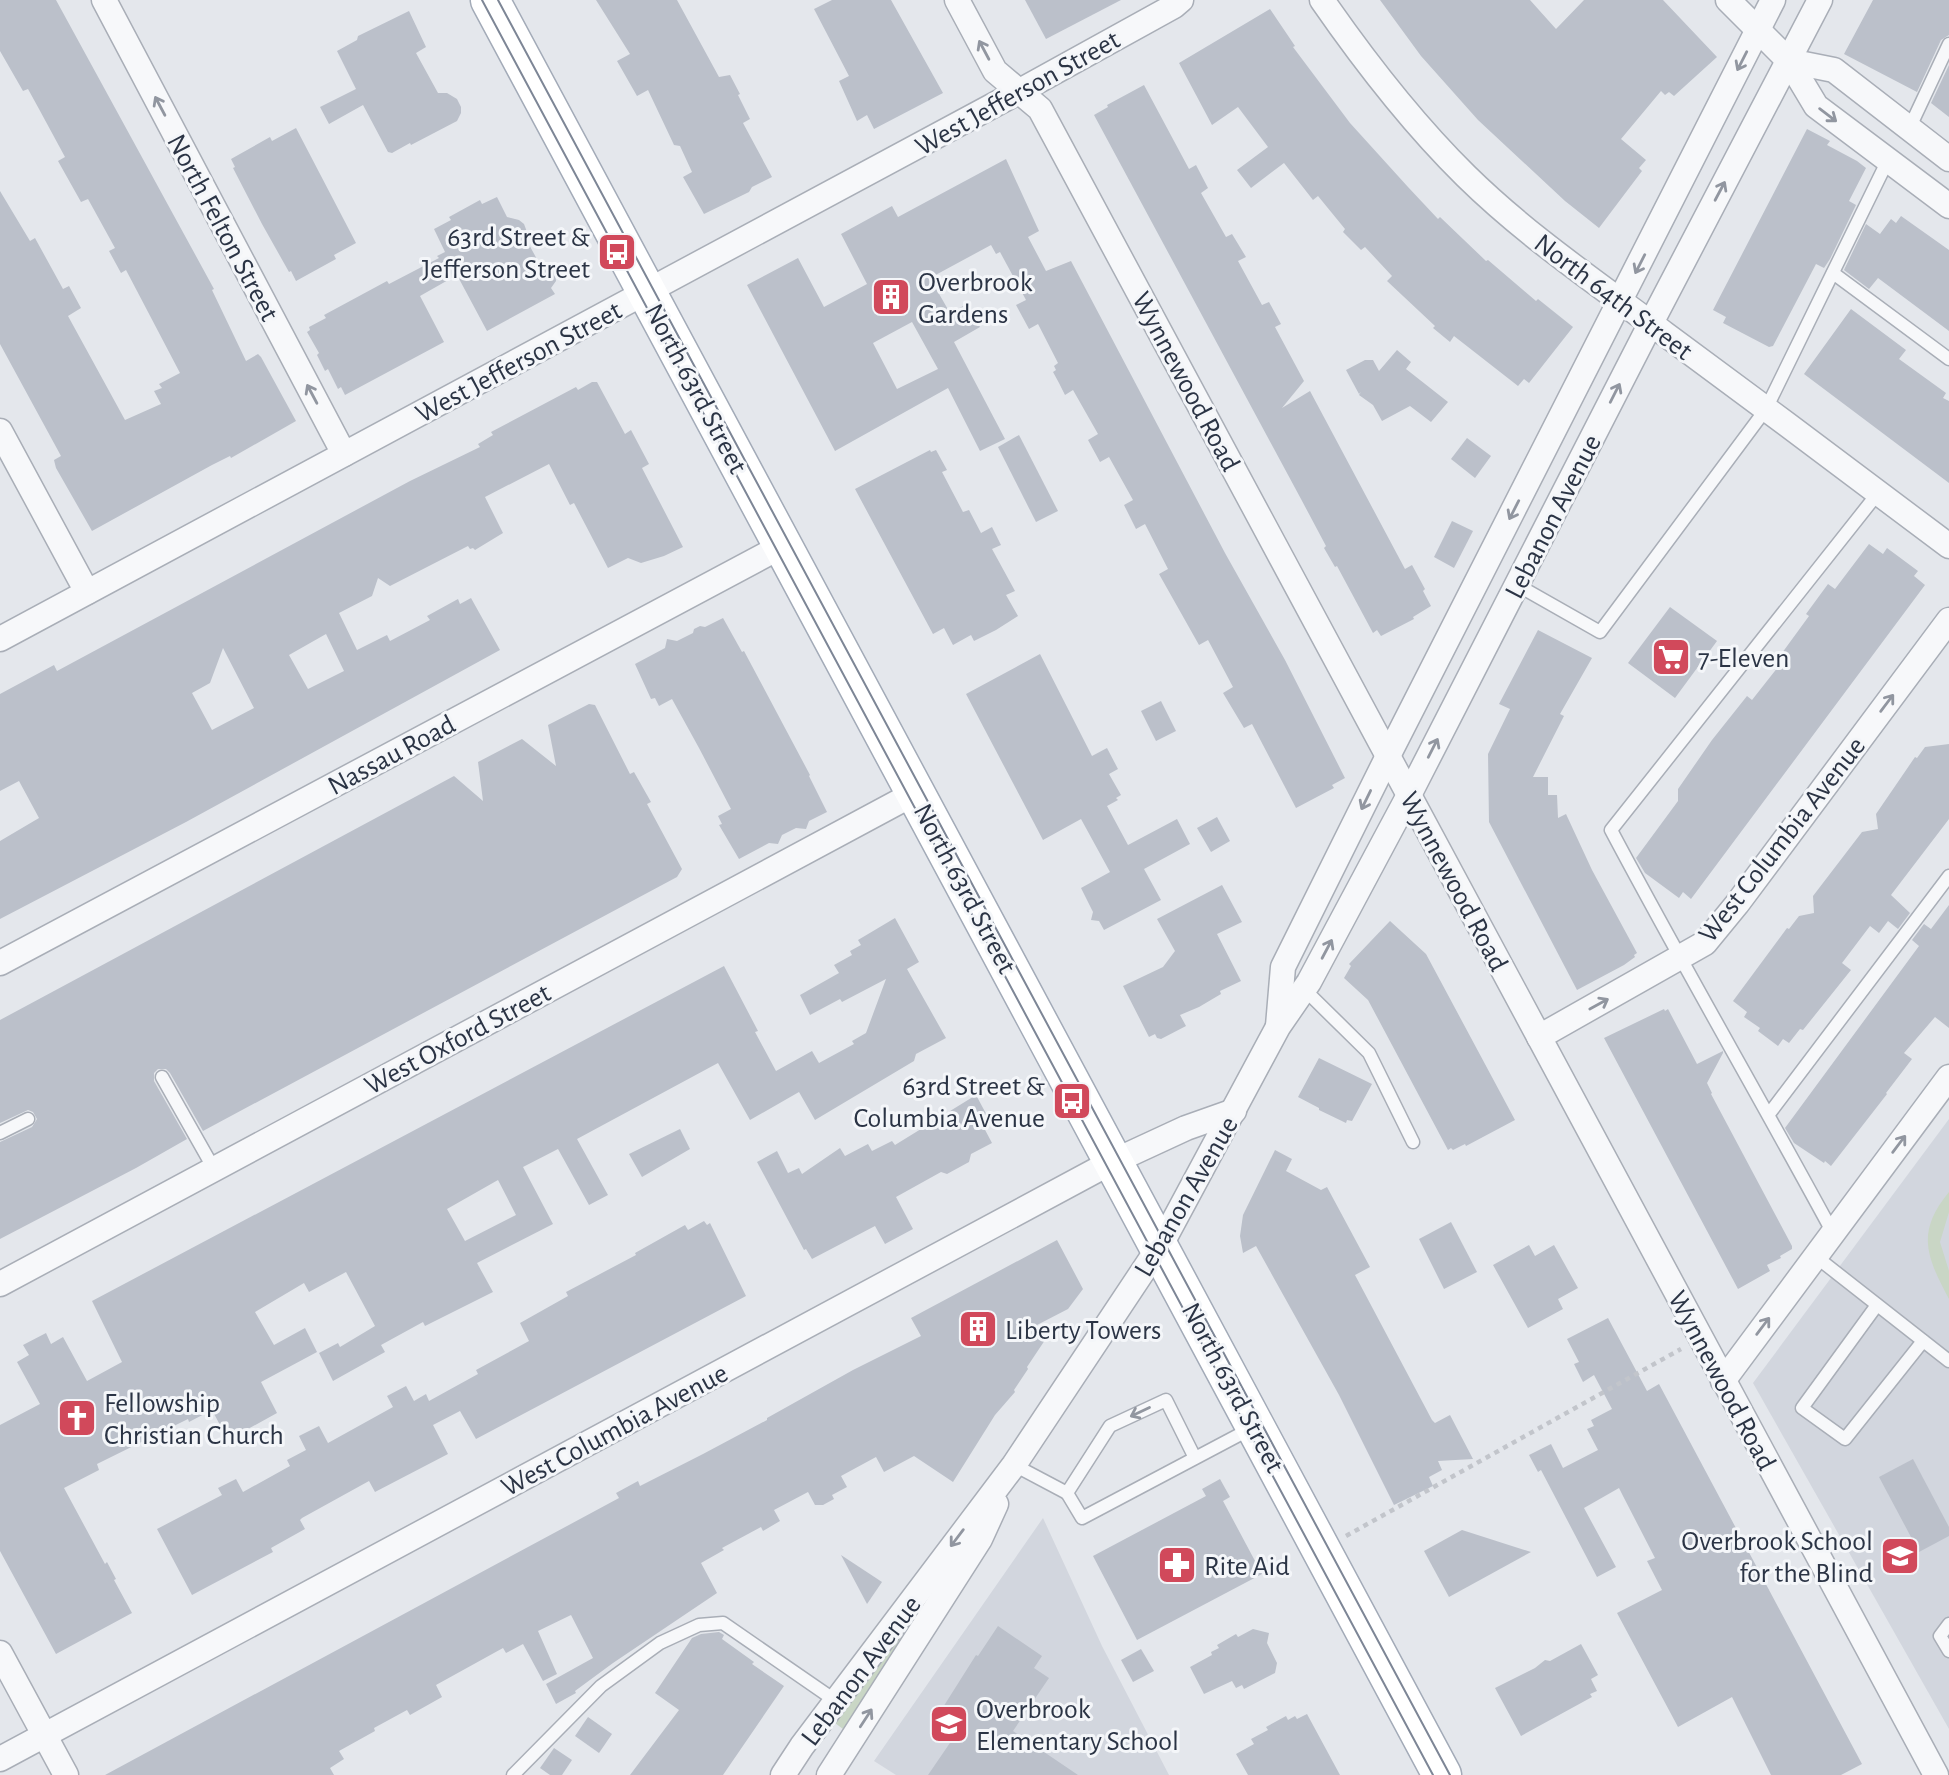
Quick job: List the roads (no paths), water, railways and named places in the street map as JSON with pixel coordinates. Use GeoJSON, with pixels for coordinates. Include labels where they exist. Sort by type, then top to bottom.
{"type":"FeatureCollection","features":[{"type":"Feature","properties":{"kind":"main road","name":"North 63rd Street"},"geometry":{"type":"LineString","coordinates":[[489,0],[1442,1775]]}},
{"type":"Feature","properties":{"kind":"street","name":"North Felton Street"},"geometry":{"type":"LineString","coordinates":[[104,0],[344,454]]}},
{"type":"Feature","properties":{"kind":"street","name":"Wynnewood Road"},"geometry":{"type":"LineString","coordinates":[[957,0],[995,71],[1040,109],[1936,1775]]}},
{"type":"Feature","properties":{"kind":"street","name":"West Jefferson Street"},"geometry":{"type":"LineString","coordinates":[[0,639],[1020,91],[1181,0]]}},
{"type":"Feature","properties":{"kind":"street","name":"North 64th Street"},"geometry":{"type":"LineString","coordinates":[[1322,0],[1413,119],[1465,175],[1540,242],[1949,546]]}},
{"type":"Feature","properties":{"kind":"street"},"geometry":{"type":"LineString","coordinates":[[1728,0],[1788,61],[1816,106],[1949,206]]}},
{"type":"Feature","properties":{"kind":"street","name":"Lebanon Avenue"},"geometry":{"type":"LineString","coordinates":[[1278,1027],[1283,967],[1773,0]]}},
{"type":"Feature","properties":{"kind":"street","name":"Lebanon Avenue"},"geometry":{"type":"LineString","coordinates":[[783,1775],[1014,1465],[1158,1248],[1278,1027],[1304,989],[1409,795],[1651,323],[1821,0]]}},
{"type":"Feature","properties":{"kind":"street"},"geometry":{"type":"LineString","coordinates":[[1788,61],[1834,70],[1949,159]]}},
{"type":"Feature","properties":{"kind":"street"},"geometry":{"type":"LineString","coordinates":[[0,431],[87,592]]}},
{"type":"Feature","properties":{"kind":"street"},"geometry":{"type":"LineString","coordinates":[[1530,480],[1562,496]]}},
{"type":"Feature","properties":{"kind":"street","name":"Nassau Road"},"geometry":{"type":"LineString","coordinates":[[0,963],[782,545]]}},
{"type":"Feature","properties":{"kind":"street","name":"West Columbia Avenue"},"geometry":{"type":"LineString","coordinates":[[1539,1037],[1705,943],[1949,620]]}},
{"type":"Feature","properties":{"kind":"street","name":"West Oxford Street"},"geometry":{"type":"LineString","coordinates":[[0,1284],[915,793]]}},
{"type":"Feature","properties":{"kind":"street"},"geometry":{"type":"LineString","coordinates":[[1723,1381],[1949,1077]]}},
{"type":"Feature","properties":{"kind":"street","name":"West Columbia Avenue"},"geometry":{"type":"LineString","coordinates":[[0,1759],[1113,1162],[1186,1128],[1234,1111]]}},
{"type":"Feature","properties":{"kind":"street","name":"Lebanon Avenue"},"geometry":{"type":"LineString","coordinates":[[836,1772],[980,1539],[1014,1465]]}},
{"type":"Feature","properties":{"kind":"street"},"geometry":{"type":"LineString","coordinates":[[0,1653],[66,1775]]}},
{"type":"Feature","properties":{"kind":"street"},"geometry":{"type":"LineString","coordinates":[[802,1746],[836,1772]]}},
{"type":"Feature","properties":{"kind":"lane"},"geometry":{"type":"LineString","coordinates":[[1909,129],[1949,44]]}},
{"type":"Feature","properties":{"kind":"lane"},"geometry":{"type":"LineString","coordinates":[[1517,585],[1600,632],[1766,409],[1888,160]]}},
{"type":"Feature","properties":{"kind":"lane"},"geometry":{"type":"LineString","coordinates":[[1833,273],[1949,359]]}},
{"type":"Feature","properties":{"kind":"lane"},"geometry":{"type":"LineString","coordinates":[[1833,1233],[1769,1114],[1680,959],[1612,830],[1878,493]]}},
{"type":"Feature","properties":{"kind":"lane"},"geometry":{"type":"LineString","coordinates":[[1769,1114],[1949,876]]}},
{"type":"Feature","properties":{"kind":"lane"},"geometry":{"type":"LineString","coordinates":[[1304,989],[1369,1054],[1413,1142]]}},
{"type":"Feature","properties":{"kind":"lane"},"geometry":{"type":"LineString","coordinates":[[162,1077],[214,1169]]}},
{"type":"Feature","properties":{"kind":"lane"},"geometry":{"type":"LineString","coordinates":[[0,1133],[28,1119]]}},
{"type":"Feature","properties":{"kind":"lane"},"geometry":{"type":"LineString","coordinates":[[1815,1256],[1949,1361]]}},
{"type":"Feature","properties":{"kind":"lane"},"geometry":{"type":"LineString","coordinates":[[1877,1305],[1802,1408],[1845,1439],[1923,1341]]}},
{"type":"Feature","properties":{"kind":"lane"},"geometry":{"type":"LineString","coordinates":[[1067,1493],[1110,1426],[1166,1400],[1195,1458]]}},
{"type":"Feature","properties":{"kind":"lane"},"geometry":{"type":"LineString","coordinates":[[1014,1465],[1067,1493],[1082,1518],[1255,1426]]}},
{"type":"Feature","properties":{"kind":"lane"},"geometry":{"type":"LineString","coordinates":[[513,1775],[601,1686],[660,1643],[699,1625],[723,1623],[836,1701]]}},
{"type":"Feature","properties":{"kind":"lane"},"geometry":{"type":"LineString","coordinates":[[1949,1624],[1940,1636],[1949,1651]]}},
{"type":"Feature","properties":{"kind":"tram line"},"geometry":{"type":"LineString","coordinates":[[482,0],[1433,1775]]}},
{"type":"Feature","properties":{"kind":"tram line"},"geometry":{"type":"LineString","coordinates":[[498,0],[1450,1775]]}},
{"type":"Feature","properties":{"kind":"place","name":"63rd Street & Jefferson Street"},"geometry":{"type":"Point","coordinates":[617,252]}},
{"type":"Feature","properties":{"kind":"place","name":"Overbrook Gardens"},"geometry":{"type":"Point","coordinates":[891,297]}},
{"type":"Feature","properties":{"kind":"place","name":"7-Eleven"},"geometry":{"type":"Point","coordinates":[1671,657]}},
{"type":"Feature","properties":{"kind":"place","name":"63rd Street & Columbia Avenue"},"geometry":{"type":"Point","coordinates":[1072,1101]}},
{"type":"Feature","properties":{"kind":"place","name":"Liberty Towers"},"geometry":{"type":"Point","coordinates":[978,1329]}},
{"type":"Feature","properties":{"kind":"place","name":"Fellowship Christian Church"},"geometry":{"type":"Point","coordinates":[77,1418]}},
{"type":"Feature","properties":{"kind":"place","name":"Overbrook School for the Blind"},"geometry":{"type":"Point","coordinates":[1900,1556]}},
{"type":"Feature","properties":{"kind":"place","name":"Rite Aid"},"geometry":{"type":"Point","coordinates":[1177,1565]}},
{"type":"Feature","properties":{"kind":"place","name":"Overbrook Elementary School"},"geometry":{"type":"Point","coordinates":[949,1724]}}]}
